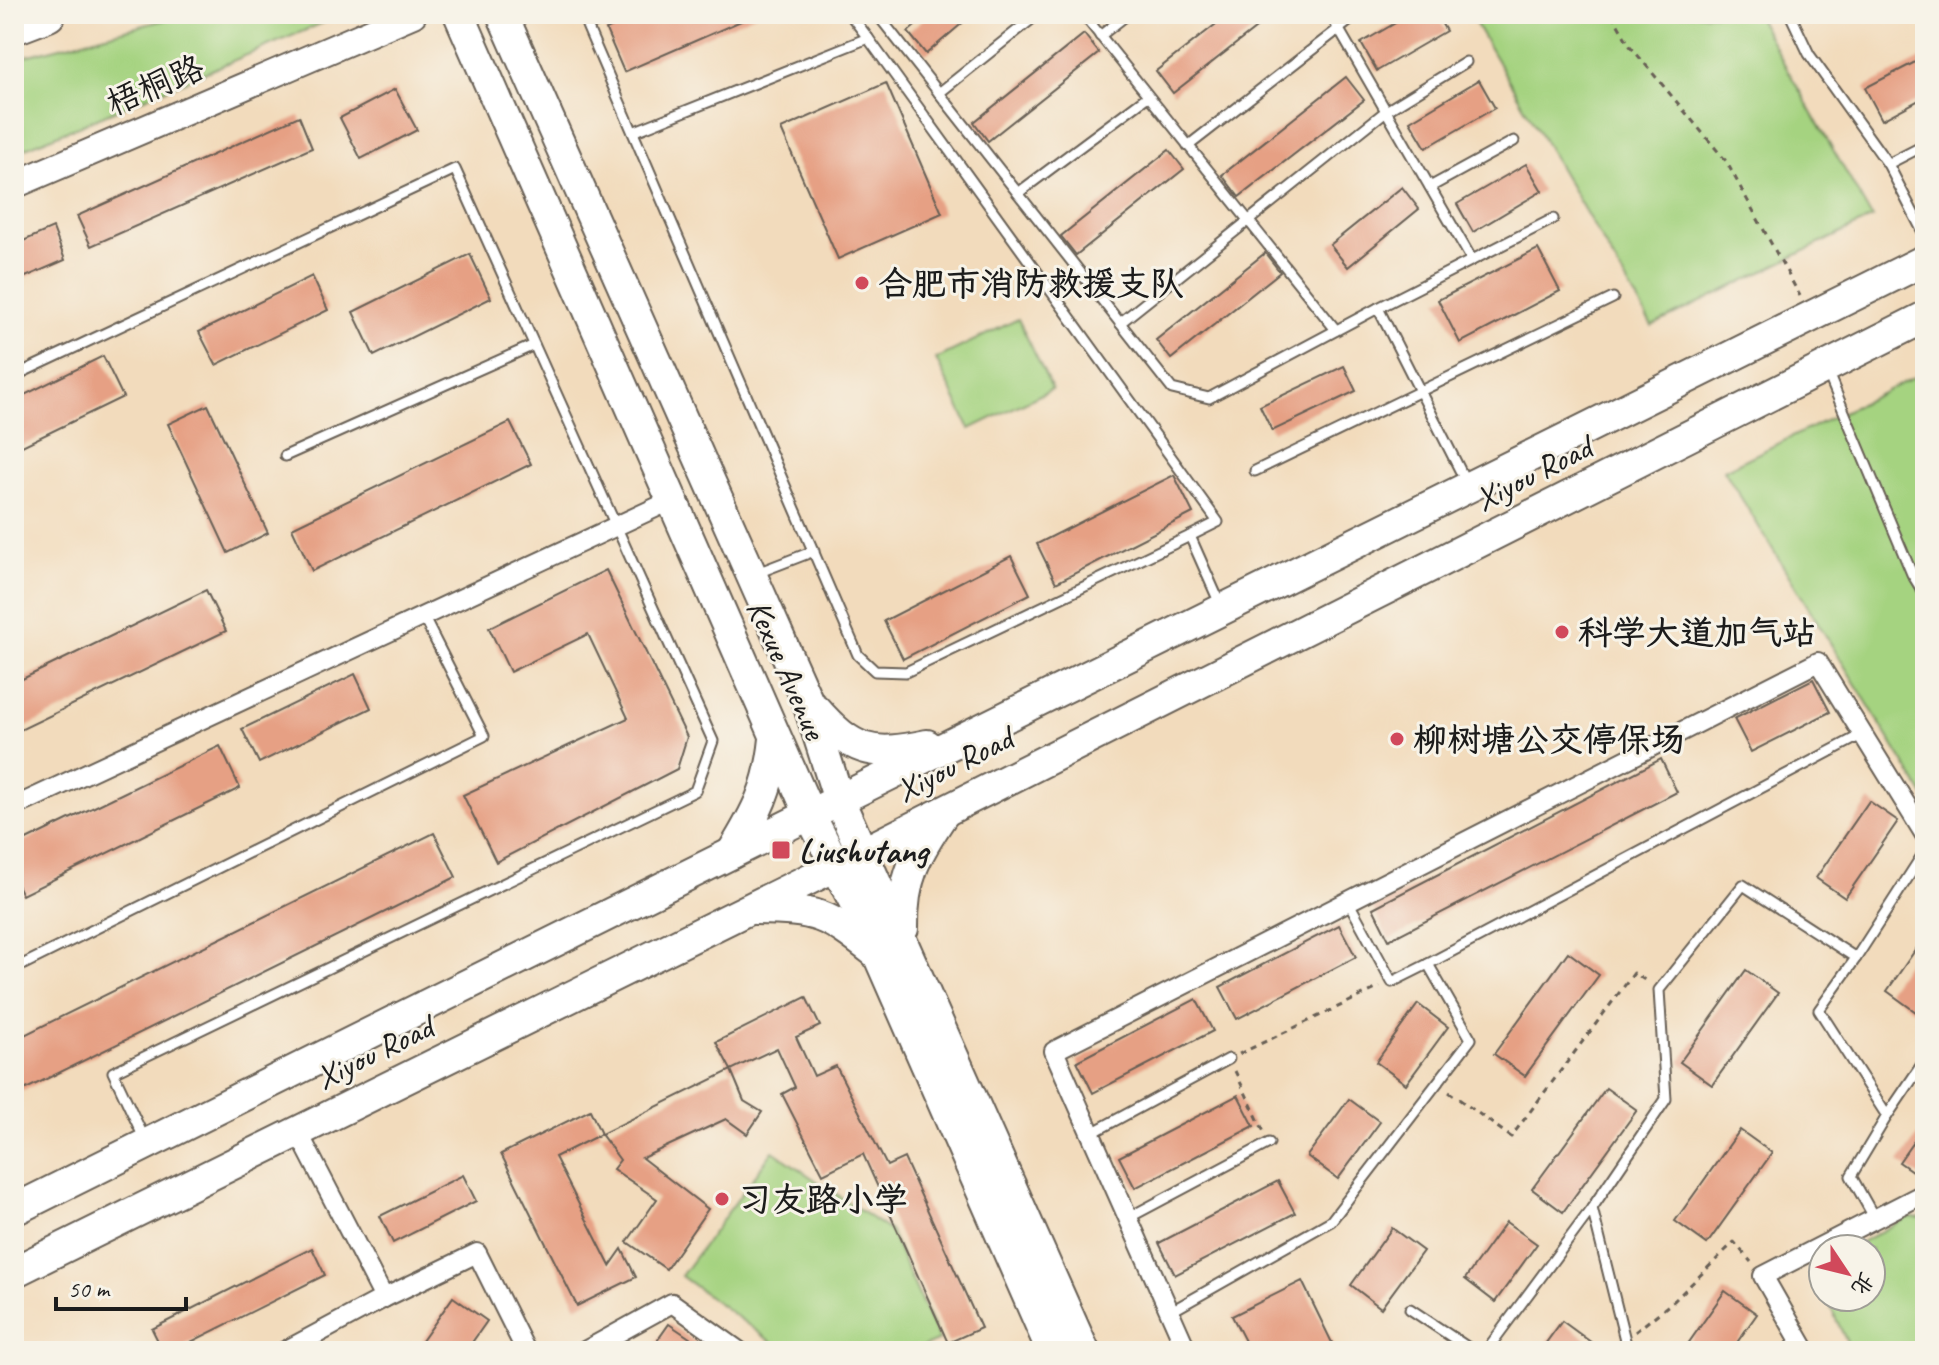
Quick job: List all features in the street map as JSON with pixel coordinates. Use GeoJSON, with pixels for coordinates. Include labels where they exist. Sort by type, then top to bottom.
{"type":"FeatureCollection","features":[{"type":"Feature","properties":{"kind":"highway"},"geometry":{"type":"LineString","coordinates":[[14,27],[48,14]]}},
{"type":"Feature","properties":{"kind":"main road","name":"Kexue Avenue"},"geometry":{"type":"LineString","coordinates":[[459,14],[810,815],[835,866],[890,946],[1084,1351]]}},
{"type":"Feature","properties":{"kind":"main road","name":"Kexue Avenue"},"geometry":{"type":"LineString","coordinates":[[502,14],[807,700],[839,800],[864,852],[890,946],[1052,1351]]}},
{"type":"Feature","properties":{"kind":"main road","name":"Xiyou Road"},"geometry":{"type":"LineString","coordinates":[[14,1210],[1925,260]]}},
{"type":"Feature","properties":{"kind":"main road","name":"Xiyou Road"},"geometry":{"type":"LineString","coordinates":[[14,1272],[864,852],[1925,317]]}},
{"type":"Feature","properties":{"kind":"main road"},"geometry":{"type":"LineString","coordinates":[[807,700],[840,737],[855,746],[894,752],[964,738]]}},
{"type":"Feature","properties":{"kind":"main road"},"geometry":{"type":"LineString","coordinates":[[732,853],[761,807],[771,777],[776,737]]}},
{"type":"Feature","properties":{"kind":"main road"},"geometry":{"type":"LineString","coordinates":[[749,909],[805,910],[890,946],[915,856],[944,811]]}},
{"type":"Feature","properties":{"kind":"street","name":"梧桐路"},"geometry":{"type":"LineString","coordinates":[[14,185],[413,14]]}},
{"type":"Feature","properties":{"kind":"street"},"geometry":{"type":"LineString","coordinates":[[14,807],[672,500]]}},
{"type":"Feature","properties":{"kind":"street"},"geometry":{"type":"LineString","coordinates":[[1187,1351],[1054,1051],[1818,662],[1925,835]]}},
{"type":"Feature","properties":{"kind":"street"},"geometry":{"type":"LineString","coordinates":[[298,1132],[384,1298]]}},
{"type":"Feature","properties":{"kind":"street"},"geometry":{"type":"LineString","coordinates":[[1797,1346],[1763,1276],[1925,1193]]}},
{"type":"Feature","properties":{"kind":"street"},"geometry":{"type":"LineString","coordinates":[[285,1351],[477,1253],[526,1351]]}},
{"type":"Feature","properties":{"kind":"street"},"geometry":{"type":"LineString","coordinates":[[585,1351],[672,1303],[739,1351]]}},
{"type":"Feature","properties":{"kind":"lane"},"geometry":{"type":"LineString","coordinates":[[614,14],[587,26],[858,655],[875,671],[906,672],[1218,522],[850,14]]}},
{"type":"Feature","properties":{"kind":"lane"},"geometry":{"type":"LineString","coordinates":[[877,14],[1172,389],[1209,398],[1553,219]]}},
{"type":"Feature","properties":{"kind":"lane"},"geometry":{"type":"LineString","coordinates":[[939,93],[1038,14]]}},
{"type":"Feature","properties":{"kind":"lane"},"geometry":{"type":"LineString","coordinates":[[1083,14],[1336,330]]}},
{"type":"Feature","properties":{"kind":"lane"},"geometry":{"type":"LineString","coordinates":[[1100,36],[1128,14]]}},
{"type":"Feature","properties":{"kind":"lane"},"geometry":{"type":"LineString","coordinates":[[1330,14],[1472,260]]}},
{"type":"Feature","properties":{"kind":"lane"},"geometry":{"type":"LineString","coordinates":[[1188,146],[1338,26],[1358,14]]}},
{"type":"Feature","properties":{"kind":"lane"},"geometry":{"type":"LineString","coordinates":[[1790,14],[1809,54],[1888,164],[1925,236]]}},
{"type":"Feature","properties":{"kind":"lane"},"geometry":{"type":"LineString","coordinates":[[633,132],[868,38]]}},
{"type":"Feature","properties":{"kind":"lane"},"geometry":{"type":"LineString","coordinates":[[1120,323],[1386,111],[1466,62]]}},
{"type":"Feature","properties":{"kind":"lane"},"geometry":{"type":"LineString","coordinates":[[1018,193],[1148,96]]}},
{"type":"Feature","properties":{"kind":"lane"},"geometry":{"type":"LineString","coordinates":[[1430,187],[1514,141]]}},
{"type":"Feature","properties":{"kind":"lane"},"geometry":{"type":"LineString","coordinates":[[1888,164],[1925,145]]}},
{"type":"Feature","properties":{"kind":"lane"},"geometry":{"type":"LineString","coordinates":[[14,376],[455,169],[713,741],[695,791],[113,1072],[147,1144]]}},
{"type":"Feature","properties":{"kind":"lane"},"geometry":{"type":"LineString","coordinates":[[1255,471],[1613,298]]}},
{"type":"Feature","properties":{"kind":"lane"},"geometry":{"type":"LineString","coordinates":[[1378,308],[1469,487]]}},
{"type":"Feature","properties":{"kind":"lane"},"geometry":{"type":"LineString","coordinates":[[285,456],[534,345]]}},
{"type":"Feature","properties":{"kind":"lane"},"geometry":{"type":"LineString","coordinates":[[1826,368],[1912,574],[1925,595]]}},
{"type":"Feature","properties":{"kind":"lane"},"geometry":{"type":"LineString","coordinates":[[1190,536],[1222,609]]}},
{"type":"Feature","properties":{"kind":"lane"},"geometry":{"type":"LineString","coordinates":[[752,575],[814,551]]}},
{"type":"Feature","properties":{"kind":"lane"},"geometry":{"type":"LineString","coordinates":[[14,969],[484,736],[423,616]]}},
{"type":"Feature","properties":{"kind":"lane"},"geometry":{"type":"LineString","coordinates":[[1348,901],[1392,982],[1863,734]]}},
{"type":"Feature","properties":{"kind":"lane"},"geometry":{"type":"LineString","coordinates":[[1887,1116],[1819,1010],[1925,851]]}},
{"type":"Feature","properties":{"kind":"lane"},"geometry":{"type":"LineString","coordinates":[[1486,1351],[1592,1208],[1666,1099],[1659,990],[1743,885],[1856,958]]}},
{"type":"Feature","properties":{"kind":"lane"},"geometry":{"type":"LineString","coordinates":[[1170,1312],[1331,1221],[1471,1039],[1428,964]]}},
{"type":"Feature","properties":{"kind":"lane"},"geometry":{"type":"LineString","coordinates":[[1090,1134],[1229,1059]]}},
{"type":"Feature","properties":{"kind":"lane"},"geometry":{"type":"LineString","coordinates":[[1875,1219],[1851,1176],[1925,1060]]}},
{"type":"Feature","properties":{"kind":"lane"},"geometry":{"type":"LineString","coordinates":[[1128,1218],[1269,1143]]}},
{"type":"Feature","properties":{"kind":"lane"},"geometry":{"type":"LineString","coordinates":[[1592,1208],[1625,1340],[1618,1351]]}},
{"type":"Feature","properties":{"kind":"lane"},"geometry":{"type":"LineString","coordinates":[[1410,1309],[1473,1351]]}},
{"type":"Feature","properties":{"kind":"path"},"geometry":{"type":"LineString","coordinates":[[1612,14],[1630,46],[1726,161],[1811,317]]}},
{"type":"Feature","properties":{"kind":"path"},"geometry":{"type":"LineString","coordinates":[[1437,1083],[1511,1137],[1634,973],[1659,990]]}},
{"type":"Feature","properties":{"kind":"path"},"geometry":{"type":"LineString","coordinates":[[1269,1143],[1229,1059],[1392,982]]}},
{"type":"Feature","properties":{"kind":"path"},"geometry":{"type":"LineString","coordinates":[[1625,1340],[1675,1300],[1734,1242],[1763,1276]]}},
{"type":"Feature","properties":{"kind":"green space"},"geometry":{"type":"Polygon","coordinates":[[[187,14],[344,14],[14,153],[14,59],[187,14]]]}},
{"type":"Feature","properties":{"kind":"green space"},"geometry":{"type":"Polygon","coordinates":[[[1470,14],[1756,14],[1872,218],[1652,326],[1470,14]]]}},
{"type":"Feature","properties":{"kind":"green space"},"geometry":{"type":"Polygon","coordinates":[[[1018,319],[1052,389],[970,429],[936,359],[1018,319]]]}},
{"type":"Feature","properties":{"kind":"green space"},"geometry":{"type":"Polygon","coordinates":[[[1925,372],[1925,797],[1724,470],[1925,372]]]}},
{"type":"Feature","properties":{"kind":"green space"},"geometry":{"type":"Polygon","coordinates":[[[773,1151],[890,1231],[939,1340],[914,1351],[784,1351],[681,1276],[773,1151]]]}},
{"type":"Feature","properties":{"kind":"green space"},"geometry":{"type":"Polygon","coordinates":[[[1908,1217],[1925,1218],[1925,1351],[1851,1351],[1833,1313],[1887,1313],[1887,1233],[1878,1233],[1908,1217]]]}},
{"type":"Feature","properties":{"kind":"building"},"geometry":{"type":"Polygon","coordinates":[[[642,14],[757,14],[624,72],[606,30],[642,14]]]}},
{"type":"Feature","properties":{"kind":"building"},"geometry":{"type":"Polygon","coordinates":[[[929,14],[973,14],[926,54],[908,32],[929,14]]]}},
{"type":"Feature","properties":{"kind":"building"},"geometry":{"type":"Polygon","coordinates":[[[1229,14],[1274,14],[1173,93],[1156,71],[1229,14]]]}},
{"type":"Feature","properties":{"kind":"building"},"geometry":{"type":"Polygon","coordinates":[[[1411,14],[1436,14],[1446,31],[1377,71],[1361,43],[1411,14]]]}},
{"type":"Feature","properties":{"kind":"building"},"geometry":{"type":"Polygon","coordinates":[[[1084,34],[1099,53],[988,141],[974,122],[1084,34]]]}},
{"type":"Feature","properties":{"kind":"building"},"geometry":{"type":"Polygon","coordinates":[[[1925,57],[1925,97],[1882,120],[1865,88],[1925,57]]]}},
{"type":"Feature","properties":{"kind":"building"},"geometry":{"type":"Polygon","coordinates":[[[1346,77],[1364,100],[1239,197],[1222,175],[1346,77]]]}},
{"type":"Feature","properties":{"kind":"building"},"geometry":{"type":"Polygon","coordinates":[[[1479,80],[1495,108],[1426,148],[1410,121],[1479,80]]]}},
{"type":"Feature","properties":{"kind":"building"},"geometry":{"type":"Polygon","coordinates":[[[886,83],[942,213],[838,259],[781,129],[886,83]]]}},
{"type":"Feature","properties":{"kind":"building"},"geometry":{"type":"Polygon","coordinates":[[[395,89],[417,130],[361,159],[340,118],[395,89]]]}},
{"type":"Feature","properties":{"kind":"building"},"geometry":{"type":"Polygon","coordinates":[[[299,116],[312,148],[91,246],[77,216],[299,116]]]}},
{"type":"Feature","properties":{"kind":"building"},"geometry":{"type":"Polygon","coordinates":[[[1169,150],[1184,169],[1076,255],[1061,236],[1169,150]]]}},
{"type":"Feature","properties":{"kind":"building"},"geometry":{"type":"Polygon","coordinates":[[[1526,164],[1542,191],[1473,232],[1457,204],[1526,164]]]}},
{"type":"Feature","properties":{"kind":"building"},"geometry":{"type":"Polygon","coordinates":[[[1402,187],[1419,209],[1348,267],[1330,245],[1402,187]]]}},
{"type":"Feature","properties":{"kind":"building"},"geometry":{"type":"Polygon","coordinates":[[[53,228],[65,260],[14,282],[14,245],[53,228]]]}},
{"type":"Feature","properties":{"kind":"building"},"geometry":{"type":"Polygon","coordinates":[[[1538,249],[1560,291],[1460,343],[1438,300],[1538,249]]]}},
{"type":"Feature","properties":{"kind":"building"},"geometry":{"type":"Polygon","coordinates":[[[1265,253],[1280,272],[1171,359],[1156,340],[1265,253]]]}},
{"type":"Feature","properties":{"kind":"building"},"geometry":{"type":"Polygon","coordinates":[[[470,254],[491,298],[374,356],[353,312],[470,254]]]}},
{"type":"Feature","properties":{"kind":"building"},"geometry":{"type":"Polygon","coordinates":[[[312,276],[328,310],[216,365],[199,332],[312,276]]]}},
{"type":"Feature","properties":{"kind":"building"},"geometry":{"type":"Polygon","coordinates":[[[103,356],[123,397],[14,450],[14,400],[103,356]]]}},
{"type":"Feature","properties":{"kind":"building"},"geometry":{"type":"Polygon","coordinates":[[[1344,366],[1356,391],[1272,431],[1260,406],[1344,366]]]}},
{"type":"Feature","properties":{"kind":"building"},"geometry":{"type":"Polygon","coordinates":[[[208,405],[268,533],[228,553],[168,424],[208,405]]]}},
{"type":"Feature","properties":{"kind":"building"},"geometry":{"type":"Polygon","coordinates":[[[510,422],[531,464],[312,571],[292,528],[510,422]]]}},
{"type":"Feature","properties":{"kind":"building"},"geometry":{"type":"Polygon","coordinates":[[[1174,475],[1193,513],[1056,583],[1037,544],[1174,475]]]}},
{"type":"Feature","properties":{"kind":"building"},"geometry":{"type":"Polygon","coordinates":[[[1011,556],[1030,594],[903,659],[884,621],[1011,556]]]}},
{"type":"Feature","properties":{"kind":"building"},"geometry":{"type":"Polygon","coordinates":[[[606,570],[687,737],[677,769],[496,862],[463,795],[628,718],[588,634],[510,672],[489,628],[606,570]]]}},
{"type":"Feature","properties":{"kind":"building"},"geometry":{"type":"Polygon","coordinates":[[[206,590],[226,631],[14,733],[14,683],[206,590]]]}},
{"type":"Feature","properties":{"kind":"building"},"geometry":{"type":"Polygon","coordinates":[[[355,674],[371,708],[259,763],[242,729],[355,674]]]}},
{"type":"Feature","properties":{"kind":"building"},"geometry":{"type":"Polygon","coordinates":[[[1813,679],[1830,712],[1751,752],[1734,719],[1813,679]]]}},
{"type":"Feature","properties":{"kind":"building"},"geometry":{"type":"Polygon","coordinates":[[[220,746],[240,788],[22,895],[14,879],[14,846],[220,746]]]}},
{"type":"Feature","properties":{"kind":"building"},"geometry":{"type":"Polygon","coordinates":[[[1661,759],[1677,792],[1389,940],[1373,908],[1661,759]]]}},
{"type":"Feature","properties":{"kind":"building"},"geometry":{"type":"Polygon","coordinates":[[[1869,801],[1898,821],[1845,898],[1816,878],[1869,801]]]}},
{"type":"Feature","properties":{"kind":"building"},"geometry":{"type":"Polygon","coordinates":[[[434,833],[456,877],[14,1095],[14,1040],[434,833]]]}},
{"type":"Feature","properties":{"kind":"building"},"geometry":{"type":"Polygon","coordinates":[[[1339,925],[1356,957],[1237,1019],[1220,987],[1339,925]]]}},
{"type":"Feature","properties":{"kind":"building"},"geometry":{"type":"Polygon","coordinates":[[[1925,936],[1925,999],[1916,1012],[1887,991],[1925,936]]]}},
{"type":"Feature","properties":{"kind":"building"},"geometry":{"type":"Polygon","coordinates":[[[1568,952],[1599,975],[1525,1076],[1494,1054],[1568,952]]]}},
{"type":"Feature","properties":{"kind":"building"},"geometry":{"type":"Polygon","coordinates":[[[1746,970],[1778,993],[1712,1085],[1680,1062],[1746,970]]]}},
{"type":"Feature","properties":{"kind":"building"},"geometry":{"type":"Polygon","coordinates":[[[806,997],[820,1026],[796,1037],[814,1076],[836,1066],[887,1166],[904,1158],[981,1328],[948,1343],[863,1154],[823,1174],[782,1094],[795,1087],[777,1048],[731,1070],[716,1042],[806,997]]]}},
{"type":"Feature","properties":{"kind":"building"},"geometry":{"type":"Polygon","coordinates":[[[1196,999],[1213,1031],[1093,1093],[1077,1061],[1196,999]]]}},
{"type":"Feature","properties":{"kind":"building"},"geometry":{"type":"Polygon","coordinates":[[[1418,1004],[1448,1027],[1406,1084],[1376,1062],[1418,1004]]]}},
{"type":"Feature","properties":{"kind":"building"},"geometry":{"type":"Polygon","coordinates":[[[731,1070],[744,1101],[762,1112],[747,1134],[726,1119],[642,1158],[708,1209],[666,1269],[627,1242],[657,1199],[613,1169],[620,1160],[601,1134],[731,1070]]]}},
{"type":"Feature","properties":{"kind":"building"},"geometry":{"type":"Polygon","coordinates":[[[1606,1088],[1637,1110],[1563,1212],[1532,1189],[1606,1088]]]}},
{"type":"Feature","properties":{"kind":"building"},"geometry":{"type":"Polygon","coordinates":[[[1238,1095],[1254,1126],[1135,1188],[1119,1157],[1238,1095]]]}},
{"type":"Feature","properties":{"kind":"building"},"geometry":{"type":"Polygon","coordinates":[[[1349,1099],[1380,1122],[1338,1179],[1307,1156],[1349,1099]]]}},
{"type":"Feature","properties":{"kind":"building"},"geometry":{"type":"Polygon","coordinates":[[[590,1110],[601,1134],[555,1157],[610,1266],[622,1249],[636,1277],[577,1306],[501,1154],[590,1110]]]}},
{"type":"Feature","properties":{"kind":"building"},"geometry":{"type":"Polygon","coordinates":[[[1925,1125],[1925,1180],[1899,1162],[1925,1125]]]}},
{"type":"Feature","properties":{"kind":"building"},"geometry":{"type":"Polygon","coordinates":[[[1740,1130],[1772,1153],[1707,1244],[1675,1221],[1740,1130]]]}},
{"type":"Feature","properties":{"kind":"building"},"geometry":{"type":"Polygon","coordinates":[[[463,1175],[476,1201],[393,1243],[380,1216],[463,1175]]]}},
{"type":"Feature","properties":{"kind":"building"},"geometry":{"type":"Polygon","coordinates":[[[1278,1181],[1295,1213],[1175,1275],[1159,1243],[1278,1181]]]}},
{"type":"Feature","properties":{"kind":"building"},"geometry":{"type":"Polygon","coordinates":[[[1506,1222],[1537,1244],[1495,1302],[1465,1279],[1506,1222]]]}},
{"type":"Feature","properties":{"kind":"building"},"geometry":{"type":"Polygon","coordinates":[[[1392,1228],[1423,1251],[1381,1308],[1351,1285],[1392,1228]]]}},
{"type":"Feature","properties":{"kind":"building"},"geometry":{"type":"Polygon","coordinates":[[[312,1248],[325,1275],[173,1351],[163,1351],[152,1329],[312,1248]]]}},
{"type":"Feature","properties":{"kind":"building"},"geometry":{"type":"Polygon","coordinates":[[[1302,1281],[1336,1351],[1250,1351],[1232,1316],[1302,1281]]]}},
{"type":"Feature","properties":{"kind":"building"},"geometry":{"type":"Polygon","coordinates":[[[1725,1291],[1757,1314],[1731,1351],[1683,1351],[1725,1291]]]}},
{"type":"Feature","properties":{"kind":"building"},"geometry":{"type":"Polygon","coordinates":[[[453,1297],[487,1321],[466,1351],[415,1351],[453,1297]]]}},
{"type":"Feature","properties":{"kind":"building"},"geometry":{"type":"Polygon","coordinates":[[[1562,1321],[1603,1351],[1540,1351],[1562,1321]]]}},
{"type":"Feature","properties":{"kind":"building"},"geometry":{"type":"Polygon","coordinates":[[[669,1324],[709,1351],[650,1351],[669,1324]]]}},
{"type":"Feature","properties":{"kind":"place","name":"合肥市消防救援支队"},"geometry":{"type":"Point","coordinates":[862,283]}},
{"type":"Feature","properties":{"kind":"place","name":"科学大道加气站"},"geometry":{"type":"Point","coordinates":[1562,632]}},
{"type":"Feature","properties":{"kind":"place","name":"柳树塘公交停保场"},"geometry":{"type":"Point","coordinates":[1397,739]}},
{"type":"Feature","properties":{"kind":"place","name":"Liushutang"},"geometry":{"type":"Point","coordinates":[781,850]}},
{"type":"Feature","properties":{"kind":"place","name":"习友路小学"},"geometry":{"type":"Point","coordinates":[722,1199]}}]}
